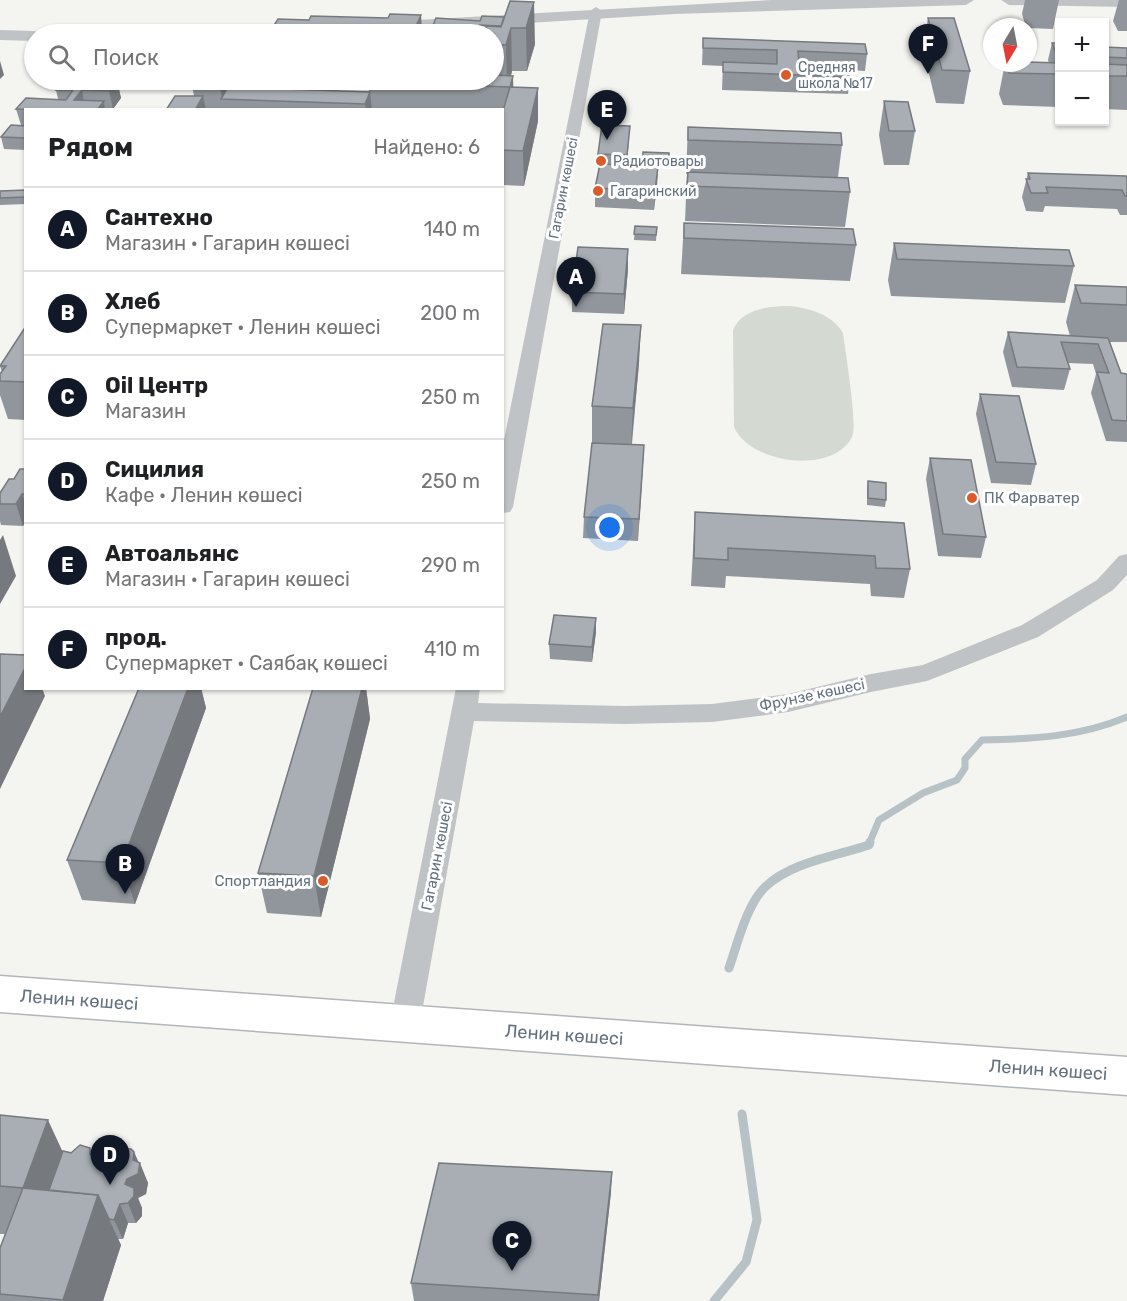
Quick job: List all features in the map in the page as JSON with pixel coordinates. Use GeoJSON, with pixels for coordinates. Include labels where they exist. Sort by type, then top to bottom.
{"type":"FeatureCollection","features":[{"type":"Feature","properties":{"kind":"main road","name":"Ленин көшесі"},"geometry":{"type":"LineString","coordinates":[[0,994],[1127,1076]]}},
{"type":"Feature","properties":{"kind":"street"},"geometry":{"type":"LineString","coordinates":[[411,24],[596,11],[843,1],[966,0]]}},
{"type":"Feature","properties":{"kind":"street"},"geometry":{"type":"LineString","coordinates":[[1009,0],[1127,2]]}},
{"type":"Feature","properties":{"kind":"street","name":"Гагарин көшесі"},"geometry":{"type":"LineString","coordinates":[[504,496],[596,11]]}},
{"type":"Feature","properties":{"kind":"street"},"geometry":{"type":"LineString","coordinates":[[0,35],[24,36]]}},
{"type":"Feature","properties":{"kind":"street","name":"Фрунзе көшесі"},"geometry":{"type":"LineString","coordinates":[[466,700],[625,715],[712,713],[788,703],[871,683],[927,673],[1030,631],[1105,585],[1127,561]]}},
{"type":"Feature","properties":{"kind":"street","name":"Гагарин көшесі"},"geometry":{"type":"LineString","coordinates":[[405,1023],[466,700]]}},
{"type":"Feature","properties":{"kind":"shaded area"},"geometry":{"type":"Polygon","coordinates":[[[791,306],[827,317],[843,333],[853,430],[852,437],[842,449],[828,457],[792,460],[773,456],[757,450],[743,440],[734,427],[733,330],[743,317],[750,313],[766,308],[791,306]]]}},
{"type":"Feature","properties":{"kind":"building"},"geometry":{"type":"Polygon","coordinates":[[[510,1],[534,2],[526,28],[511,28],[506,45],[504,45],[504,24],[502,24],[510,1]]]}},
{"type":"Feature","properties":{"kind":"building"},"geometry":{"type":"Polygon","coordinates":[[[390,14],[421,15],[417,24],[275,24],[278,19],[309,20],[311,16],[388,18],[390,14]]]}},
{"type":"Feature","properties":{"kind":"building"},"geometry":{"type":"Polygon","coordinates":[[[482,16],[504,17],[502,24],[434,24],[436,18],[480,21],[482,16]]]}},
{"type":"Feature","properties":{"kind":"building"},"geometry":{"type":"Polygon","coordinates":[[[928,18],[954,18],[970,71],[942,70],[928,18]]]}},
{"type":"Feature","properties":{"kind":"building"},"geometry":{"type":"Polygon","coordinates":[[[703,38],[865,44],[867,54],[798,51],[799,65],[849,67],[850,77],[723,72],[723,62],[777,64],[777,50],[703,48],[703,38]]]}},
{"type":"Feature","properties":{"kind":"building"},"geometry":{"type":"Polygon","coordinates":[[[1109,47],[1127,48],[1127,58],[1109,57],[1109,47]]]}},
{"type":"Feature","properties":{"kind":"building"},"geometry":{"type":"Polygon","coordinates":[[[1037,62],[1055,63],[1055,74],[1009,73],[1037,72],[1037,62]]]}},
{"type":"Feature","properties":{"kind":"building"},"geometry":{"type":"Polygon","coordinates":[[[1109,64],[1127,65],[1127,76],[1109,76],[1109,64]]]}},
{"type":"Feature","properties":{"kind":"building"},"geometry":{"type":"Polygon","coordinates":[[[504,76],[513,76],[510,87],[504,87],[504,76]]]}},
{"type":"Feature","properties":{"kind":"building"},"geometry":{"type":"Polygon","coordinates":[[[510,87],[538,88],[523,151],[504,150],[504,108],[510,87]]]}},
{"type":"Feature","properties":{"kind":"building"},"geometry":{"type":"Polygon","coordinates":[[[73,90],[82,90],[74,100],[104,101],[99,108],[16,109],[26,98],[66,100],[73,90]]]}},
{"type":"Feature","properties":{"kind":"building"},"geometry":{"type":"Polygon","coordinates":[[[226,90],[370,92],[365,104],[221,99],[226,90]]]}},
{"type":"Feature","properties":{"kind":"building"},"geometry":{"type":"Polygon","coordinates":[[[175,96],[203,96],[196,108],[167,108],[175,96]]]}},
{"type":"Feature","properties":{"kind":"building"},"geometry":{"type":"Polygon","coordinates":[[[884,101],[908,102],[915,131],[889,131],[884,101]]]}},
{"type":"Feature","properties":{"kind":"building"},"geometry":{"type":"Polygon","coordinates":[[[11,125],[24,126],[24,138],[1,137],[11,125]]]}},
{"type":"Feature","properties":{"kind":"building"},"geometry":{"type":"Polygon","coordinates":[[[602,125],[630,126],[627,155],[598,154],[602,125]]]}},
{"type":"Feature","properties":{"kind":"building"},"geometry":{"type":"Polygon","coordinates":[[[688,127],[841,133],[842,145],[688,140],[688,127]]]}},
{"type":"Feature","properties":{"kind":"building"},"geometry":{"type":"Polygon","coordinates":[[[643,152],[669,153],[669,159],[643,158],[643,152]]]}},
{"type":"Feature","properties":{"kind":"building"},"geometry":{"type":"Polygon","coordinates":[[[600,164],[658,166],[655,191],[595,188],[600,164]]]}},
{"type":"Feature","properties":{"kind":"building"},"geometry":{"type":"Polygon","coordinates":[[[688,172],[848,178],[850,192],[687,186],[688,172]]]}},
{"type":"Feature","properties":{"kind":"building"},"geometry":{"type":"Polygon","coordinates":[[[1028,173],[1126,176],[1127,196],[1122,190],[1046,187],[1048,193],[1031,193],[1026,179],[1030,179],[1028,173]]]}},
{"type":"Feature","properties":{"kind":"building"},"geometry":{"type":"Polygon","coordinates":[[[24,190],[24,197],[0,198],[0,191],[24,190]]]}},
{"type":"Feature","properties":{"kind":"building"},"geometry":{"type":"Polygon","coordinates":[[[684,223],[853,229],[856,245],[684,238],[684,223]]]}},
{"type":"Feature","properties":{"kind":"building"},"geometry":{"type":"Polygon","coordinates":[[[635,226],[657,227],[656,235],[634,234],[635,226]]]}},
{"type":"Feature","properties":{"kind":"building"},"geometry":{"type":"Polygon","coordinates":[[[894,243],[1069,250],[1074,266],[897,259],[894,243]]]}},
{"type":"Feature","properties":{"kind":"building"},"geometry":{"type":"Polygon","coordinates":[[[578,247],[628,249],[624,294],[572,292],[578,247]]]}},
{"type":"Feature","properties":{"kind":"building"},"geometry":{"type":"Polygon","coordinates":[[[1075,285],[1127,287],[1127,305],[1081,303],[1075,285]]]}},
{"type":"Feature","properties":{"kind":"building"},"geometry":{"type":"Polygon","coordinates":[[[603,324],[641,325],[633,408],[592,406],[603,324]]]}},
{"type":"Feature","properties":{"kind":"building"},"geometry":{"type":"Polygon","coordinates":[[[24,329],[24,382],[0,381],[0,374],[6,366],[0,366],[24,329]]]}},
{"type":"Feature","properties":{"kind":"building"},"geometry":{"type":"Polygon","coordinates":[[[1008,332],[1108,338],[1121,373],[1127,374],[1127,421],[1112,420],[1097,372],[1109,373],[1098,344],[1061,342],[1070,369],[1017,367],[1008,332]]]}},
{"type":"Feature","properties":{"kind":"building"},"geometry":{"type":"Polygon","coordinates":[[[980,394],[1019,396],[1036,464],[996,462],[980,394]]]}},
{"type":"Feature","properties":{"kind":"building"},"geometry":{"type":"Polygon","coordinates":[[[592,443],[644,445],[639,519],[584,517],[592,443]]]}},
{"type":"Feature","properties":{"kind":"building"},"geometry":{"type":"Polygon","coordinates":[[[930,458],[971,460],[986,537],[943,534],[930,458]]]}},
{"type":"Feature","properties":{"kind":"building"},"geometry":{"type":"Polygon","coordinates":[[[20,469],[24,469],[24,494],[16,504],[0,504],[0,493],[9,479],[14,479],[20,469]]]}},
{"type":"Feature","properties":{"kind":"building"},"geometry":{"type":"Polygon","coordinates":[[[868,481],[886,483],[886,500],[868,498],[868,481]]]}},
{"type":"Feature","properties":{"kind":"building"},"geometry":{"type":"Polygon","coordinates":[[[695,512],[904,523],[910,569],[876,568],[875,556],[728,548],[728,560],[694,558],[695,512]]]}},
{"type":"Feature","properties":{"kind":"building"},"geometry":{"type":"Polygon","coordinates":[[[554,615],[596,618],[592,647],[549,644],[554,615]]]}},
{"type":"Feature","properties":{"kind":"building"},"geometry":{"type":"Polygon","coordinates":[[[0,654],[24,655],[24,670],[0,717],[0,654]]]}},
{"type":"Feature","properties":{"kind":"building"},"geometry":{"type":"Polygon","coordinates":[[[138,690],[187,690],[122,863],[67,860],[138,690]]]}},
{"type":"Feature","properties":{"kind":"building"},"geometry":{"type":"Polygon","coordinates":[[[312,690],[361,690],[314,876],[258,873],[312,690]]]}},
{"type":"Feature","properties":{"kind":"building"},"geometry":{"type":"Polygon","coordinates":[[[0,1115],[48,1120],[23,1188],[0,1186],[0,1115]]]}},
{"type":"Feature","properties":{"kind":"building"},"geometry":{"type":"Polygon","coordinates":[[[80,1145],[90,1148],[90,1154],[114,1157],[120,1149],[131,1149],[134,1152],[133,1160],[140,1163],[138,1174],[127,1179],[125,1184],[134,1188],[134,1196],[128,1203],[120,1204],[114,1220],[109,1219],[98,1195],[49,1190],[63,1151],[71,1153],[80,1145]]]}},
{"type":"Feature","properties":{"kind":"building"},"geometry":{"type":"Polygon","coordinates":[[[439,1163],[612,1172],[598,1295],[411,1283],[439,1163]]]}},
{"type":"Feature","properties":{"kind":"building"},"geometry":{"type":"Polygon","coordinates":[[[23,1188],[98,1195],[63,1300],[0,1294],[0,1248],[23,1188]]]}},
{"type":"Feature","properties":{"kind":"waterway"},"geometry":{"type":"LineString","coordinates":[[869,844],[879,820],[923,793],[957,780],[965,768],[965,759],[982,740],[1056,736],[1092,729],[1127,717]]}},
{"type":"Feature","properties":{"kind":"waterway"},"geometry":{"type":"LineString","coordinates":[[729,968],[748,914],[765,887],[788,871],[869,845],[870,842]]}},
{"type":"Feature","properties":{"kind":"waterway"},"geometry":{"type":"LineString","coordinates":[[714,1301],[746,1262],[757,1220],[742,1114]]}},
{"type":"Feature","properties":{"kind":"place","name":"прод."},"geometry":{"type":"Point","coordinates":[928,74]}},
{"type":"Feature","properties":{"kind":"place","name":"Средняя школа №17"},"geometry":{"type":"Point","coordinates":[786,75]}},
{"type":"Feature","properties":{"kind":"place","name":"Автоальянс"},"geometry":{"type":"Point","coordinates":[607,140]}},
{"type":"Feature","properties":{"kind":"place","name":"Радиотовары"},"geometry":{"type":"Point","coordinates":[601,161]}},
{"type":"Feature","properties":{"kind":"place","name":"Гагаринский"},"geometry":{"type":"Point","coordinates":[598,191]}},
{"type":"Feature","properties":{"kind":"place","name":"Сантехно"},"geometry":{"type":"Point","coordinates":[576,307]}},
{"type":"Feature","properties":{"kind":"place","name":"ПК Фарватер"},"geometry":{"type":"Point","coordinates":[972,498]}},
{"type":"Feature","properties":{"kind":"place","name":"Спортландия"},"geometry":{"type":"Point","coordinates":[323,881]}},
{"type":"Feature","properties":{"kind":"place","name":"Хлеб"},"geometry":{"type":"Point","coordinates":[125,894]}},
{"type":"Feature","properties":{"kind":"place","name":"Сицилия"},"geometry":{"type":"Point","coordinates":[110,1185]}},
{"type":"Feature","properties":{"kind":"place","name":"Oil Центр"},"geometry":{"type":"Point","coordinates":[512,1271]}}]}
